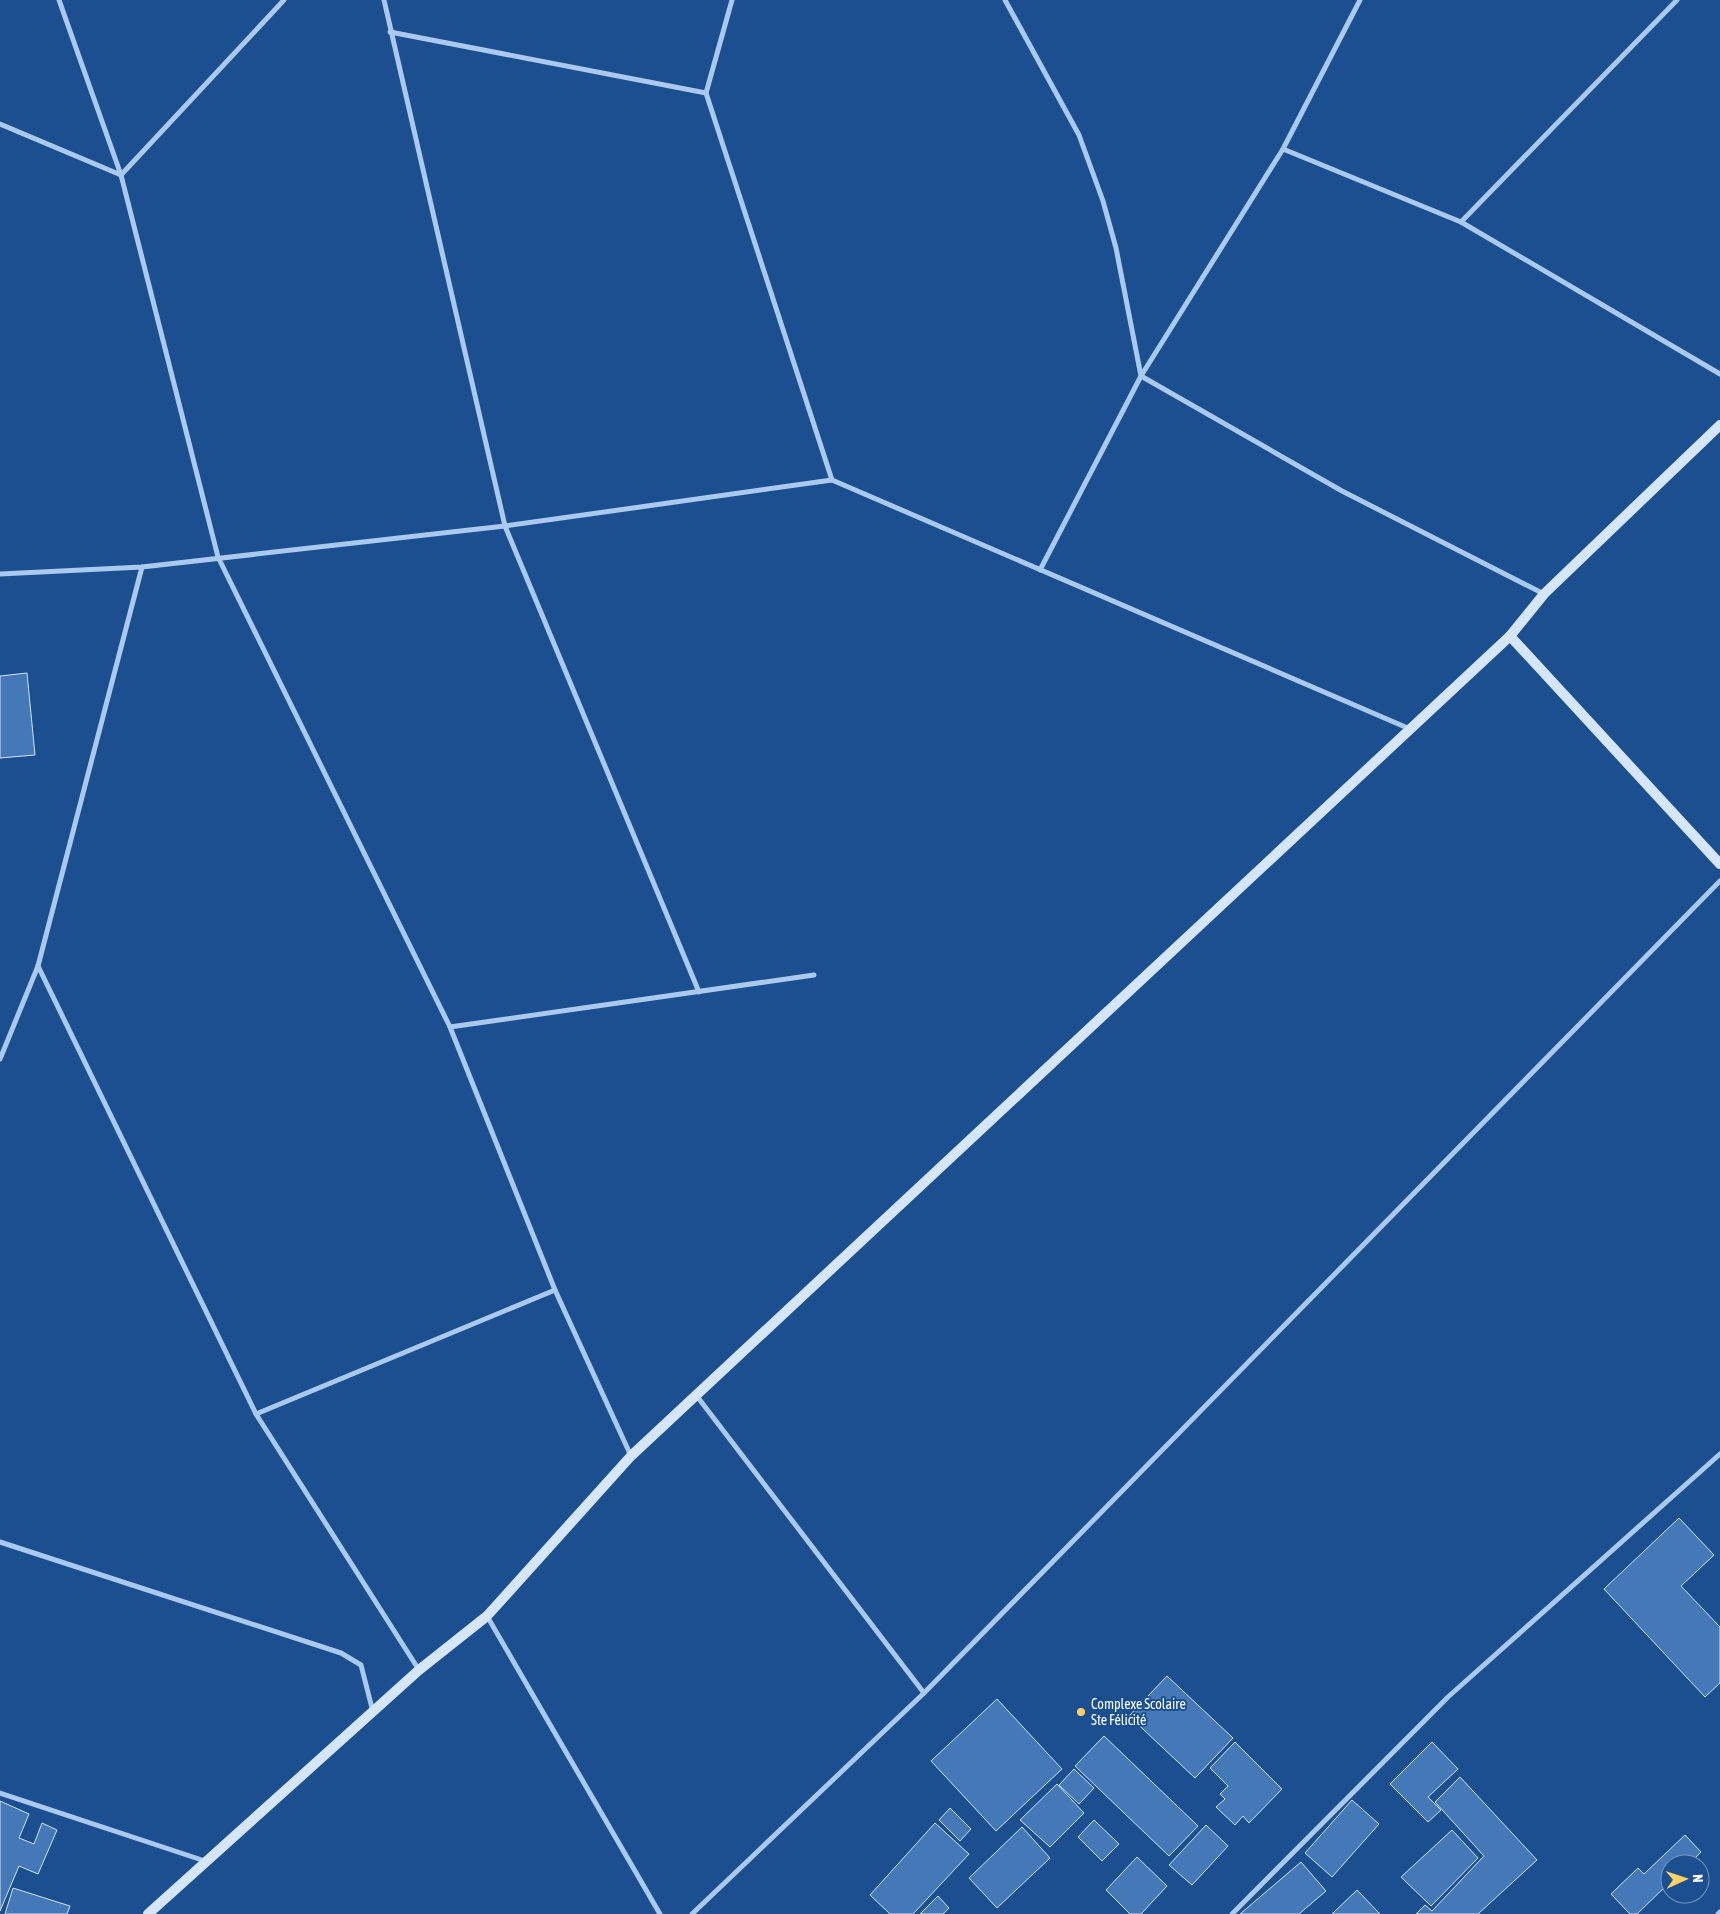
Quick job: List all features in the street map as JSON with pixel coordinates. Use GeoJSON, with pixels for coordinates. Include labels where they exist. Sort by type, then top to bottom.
{"type":"FeatureCollection","features":[{"type":"Feature","properties":{"kind":"main road"},"geometry":{"type":"LineString","coordinates":[[148,1914],[419,1670],[487,1616],[631,1456],[1510,636],[1544,594],[1720,425]]}},
{"type":"Feature","properties":{"kind":"main road"},"geometry":{"type":"LineString","coordinates":[[1510,636],[1720,864]]}},
{"type":"Feature","properties":{"kind":"street"},"geometry":{"type":"LineString","coordinates":[[59,0],[121,175],[218,557],[450,1027],[555,1290],[631,1456]]}},
{"type":"Feature","properties":{"kind":"street"},"geometry":{"type":"LineString","coordinates":[[121,175],[284,0]]}},
{"type":"Feature","properties":{"kind":"street"},"geometry":{"type":"LineString","coordinates":[[384,0],[505,526],[699,992]]}},
{"type":"Feature","properties":{"kind":"street"},"geometry":{"type":"LineString","coordinates":[[732,0],[706,93],[832,480]]}},
{"type":"Feature","properties":{"kind":"street"},"geometry":{"type":"LineString","coordinates":[[1005,0],[1079,136],[1103,201],[1116,248],[1142,376],[1342,491],[1544,594]]}},
{"type":"Feature","properties":{"kind":"street"},"geometry":{"type":"LineString","coordinates":[[1040,570],[1142,376],[1282,149],[1360,0]]}},
{"type":"Feature","properties":{"kind":"street"},"geometry":{"type":"LineString","coordinates":[[1461,222],[1677,0]]}},
{"type":"Feature","properties":{"kind":"street"},"geometry":{"type":"LineString","coordinates":[[390,32],[706,93]]}},
{"type":"Feature","properties":{"kind":"street"},"geometry":{"type":"LineString","coordinates":[[0,124],[121,175]]}},
{"type":"Feature","properties":{"kind":"street"},"geometry":{"type":"LineString","coordinates":[[1282,149],[1461,222],[1720,374]]}},
{"type":"Feature","properties":{"kind":"street"},"geometry":{"type":"LineString","coordinates":[[0,574],[142,567],[505,526],[832,480],[1411,729]]}},
{"type":"Feature","properties":{"kind":"street"},"geometry":{"type":"LineString","coordinates":[[0,1060],[38,966],[142,567]]}},
{"type":"Feature","properties":{"kind":"street"},"geometry":{"type":"LineString","coordinates":[[692,1914],[924,1693],[1720,881]]}},
{"type":"Feature","properties":{"kind":"street"},"geometry":{"type":"LineString","coordinates":[[38,966],[256,1414],[419,1670]]}},
{"type":"Feature","properties":{"kind":"street"},"geometry":{"type":"LineString","coordinates":[[450,1027],[814,976]]}},
{"type":"Feature","properties":{"kind":"street"},"geometry":{"type":"LineString","coordinates":[[256,1414],[555,1290]]}},
{"type":"Feature","properties":{"kind":"street"},"geometry":{"type":"LineString","coordinates":[[696,1395],[924,1693]]}},
{"type":"Feature","properties":{"kind":"street"},"geometry":{"type":"LineString","coordinates":[[1232,1914],[1448,1698],[1720,1454]]}},
{"type":"Feature","properties":{"kind":"street"},"geometry":{"type":"LineString","coordinates":[[0,1542],[341,1653],[360,1665],[374,1712]]}},
{"type":"Feature","properties":{"kind":"street"},"geometry":{"type":"LineString","coordinates":[[487,1616],[660,1914]]}},
{"type":"Feature","properties":{"kind":"street"},"geometry":{"type":"LineString","coordinates":[[0,1793],[205,1862]]}},
{"type":"Feature","properties":{"kind":"building"},"geometry":{"type":"Polygon","coordinates":[[[27,673],[35,755],[0,758],[0,676],[27,673]]]}},
{"type":"Feature","properties":{"kind":"building"},"geometry":{"type":"Polygon","coordinates":[[[1679,1518],[1714,1555],[1681,1586],[1720,1627],[1720,1683],[1705,1697],[1604,1589],[1679,1518]]]}},
{"type":"Feature","properties":{"kind":"building"},"geometry":{"type":"Polygon","coordinates":[[[1167,1676],[1233,1738],[1195,1778],[1129,1716],[1167,1676]]]}},
{"type":"Feature","properties":{"kind":"building"},"geometry":{"type":"Polygon","coordinates":[[[997,1699],[1062,1769],[996,1831],[931,1761],[997,1699]]]}},
{"type":"Feature","properties":{"kind":"building"},"geometry":{"type":"Polygon","coordinates":[[[1104,1736],[1198,1826],[1169,1856],[1075,1766],[1104,1736]]]}},
{"type":"Feature","properties":{"kind":"building"},"geometry":{"type":"Polygon","coordinates":[[[1235,1742],[1282,1789],[1249,1823],[1243,1816],[1235,1825],[1216,1807],[1225,1799],[1220,1794],[1228,1786],[1210,1768],[1235,1742]]]}},
{"type":"Feature","properties":{"kind":"building"},"geometry":{"type":"Polygon","coordinates":[[[1432,1742],[1458,1769],[1428,1797],[1441,1810],[1428,1822],[1390,1784],[1432,1742]]]}},
{"type":"Feature","properties":{"kind":"building"},"geometry":{"type":"Polygon","coordinates":[[[1074,1769],[1094,1788],[1079,1804],[1059,1785],[1074,1769]]]}},
{"type":"Feature","properties":{"kind":"building"},"geometry":{"type":"Polygon","coordinates":[[[1460,1777],[1537,1860],[1478,1914],[1416,1914],[1425,1905],[1432,1911],[1484,1856],[1435,1802],[1460,1777]]]}},
{"type":"Feature","properties":{"kind":"building"},"geometry":{"type":"Polygon","coordinates":[[[1057,1784],[1084,1813],[1050,1847],[1020,1820],[1057,1784]]]}},
{"type":"Feature","properties":{"kind":"building"},"geometry":{"type":"Polygon","coordinates":[[[1352,1800],[1379,1824],[1332,1877],[1305,1853],[1352,1800]]]}},
{"type":"Feature","properties":{"kind":"building"},"geometry":{"type":"Polygon","coordinates":[[[0,1801],[29,1814],[19,1838],[34,1844],[42,1823],[57,1830],[38,1874],[19,1866],[0,1911],[0,1801]]]}},
{"type":"Feature","properties":{"kind":"building"},"geometry":{"type":"Polygon","coordinates":[[[950,1808],[971,1829],[960,1841],[939,1820],[950,1808]]]}},
{"type":"Feature","properties":{"kind":"building"},"geometry":{"type":"Polygon","coordinates":[[[1094,1820],[1119,1844],[1102,1861],[1078,1837],[1094,1820]]]}},
{"type":"Feature","properties":{"kind":"building"},"geometry":{"type":"Polygon","coordinates":[[[935,1823],[969,1854],[913,1914],[890,1914],[870,1895],[935,1823]]]}},
{"type":"Feature","properties":{"kind":"building"},"geometry":{"type":"Polygon","coordinates":[[[1206,1825],[1228,1846],[1192,1885],[1169,1865],[1206,1825]]]}},
{"type":"Feature","properties":{"kind":"building"},"geometry":{"type":"Polygon","coordinates":[[[1022,1827],[1050,1858],[997,1908],[969,1878],[1022,1827]]]}},
{"type":"Feature","properties":{"kind":"building"},"geometry":{"type":"Polygon","coordinates":[[[1452,1830],[1478,1858],[1431,1906],[1401,1877],[1452,1830]]]}},
{"type":"Feature","properties":{"kind":"building"},"geometry":{"type":"Polygon","coordinates":[[[1685,1835],[1701,1852],[1699,1854],[1665,1854],[1685,1835]]]}},
{"type":"Feature","properties":{"kind":"building"},"geometry":{"type":"Polygon","coordinates":[[[1137,1857],[1167,1886],[1141,1914],[1130,1914],[1106,1890],[1137,1857]]]}},
{"type":"Feature","properties":{"kind":"building"},"geometry":{"type":"Polygon","coordinates":[[[1660,1859],[1660,1892],[1637,1914],[1630,1914],[1611,1894],[1638,1868],[1644,1874],[1660,1859]]]}},
{"type":"Feature","properties":{"kind":"building"},"geometry":{"type":"Polygon","coordinates":[[[1301,1862],[1326,1891],[1299,1914],[1240,1914],[1301,1862]]]}},
{"type":"Feature","properties":{"kind":"building"},"geometry":{"type":"Polygon","coordinates":[[[13,1888],[70,1906],[67,1914],[5,1914],[13,1888]]]}},
{"type":"Feature","properties":{"kind":"building"},"geometry":{"type":"Polygon","coordinates":[[[1357,1890],[1380,1914],[1332,1914],[1357,1890]]]}},
{"type":"Feature","properties":{"kind":"building"},"geometry":{"type":"Polygon","coordinates":[[[938,1896],[949,1908],[943,1914],[920,1914],[938,1896]]]}},
{"type":"Feature","properties":{"kind":"place","name":"Complexe Scolaire Ste Félicité"},"geometry":{"type":"Point","coordinates":[1081,1712]}}]}
